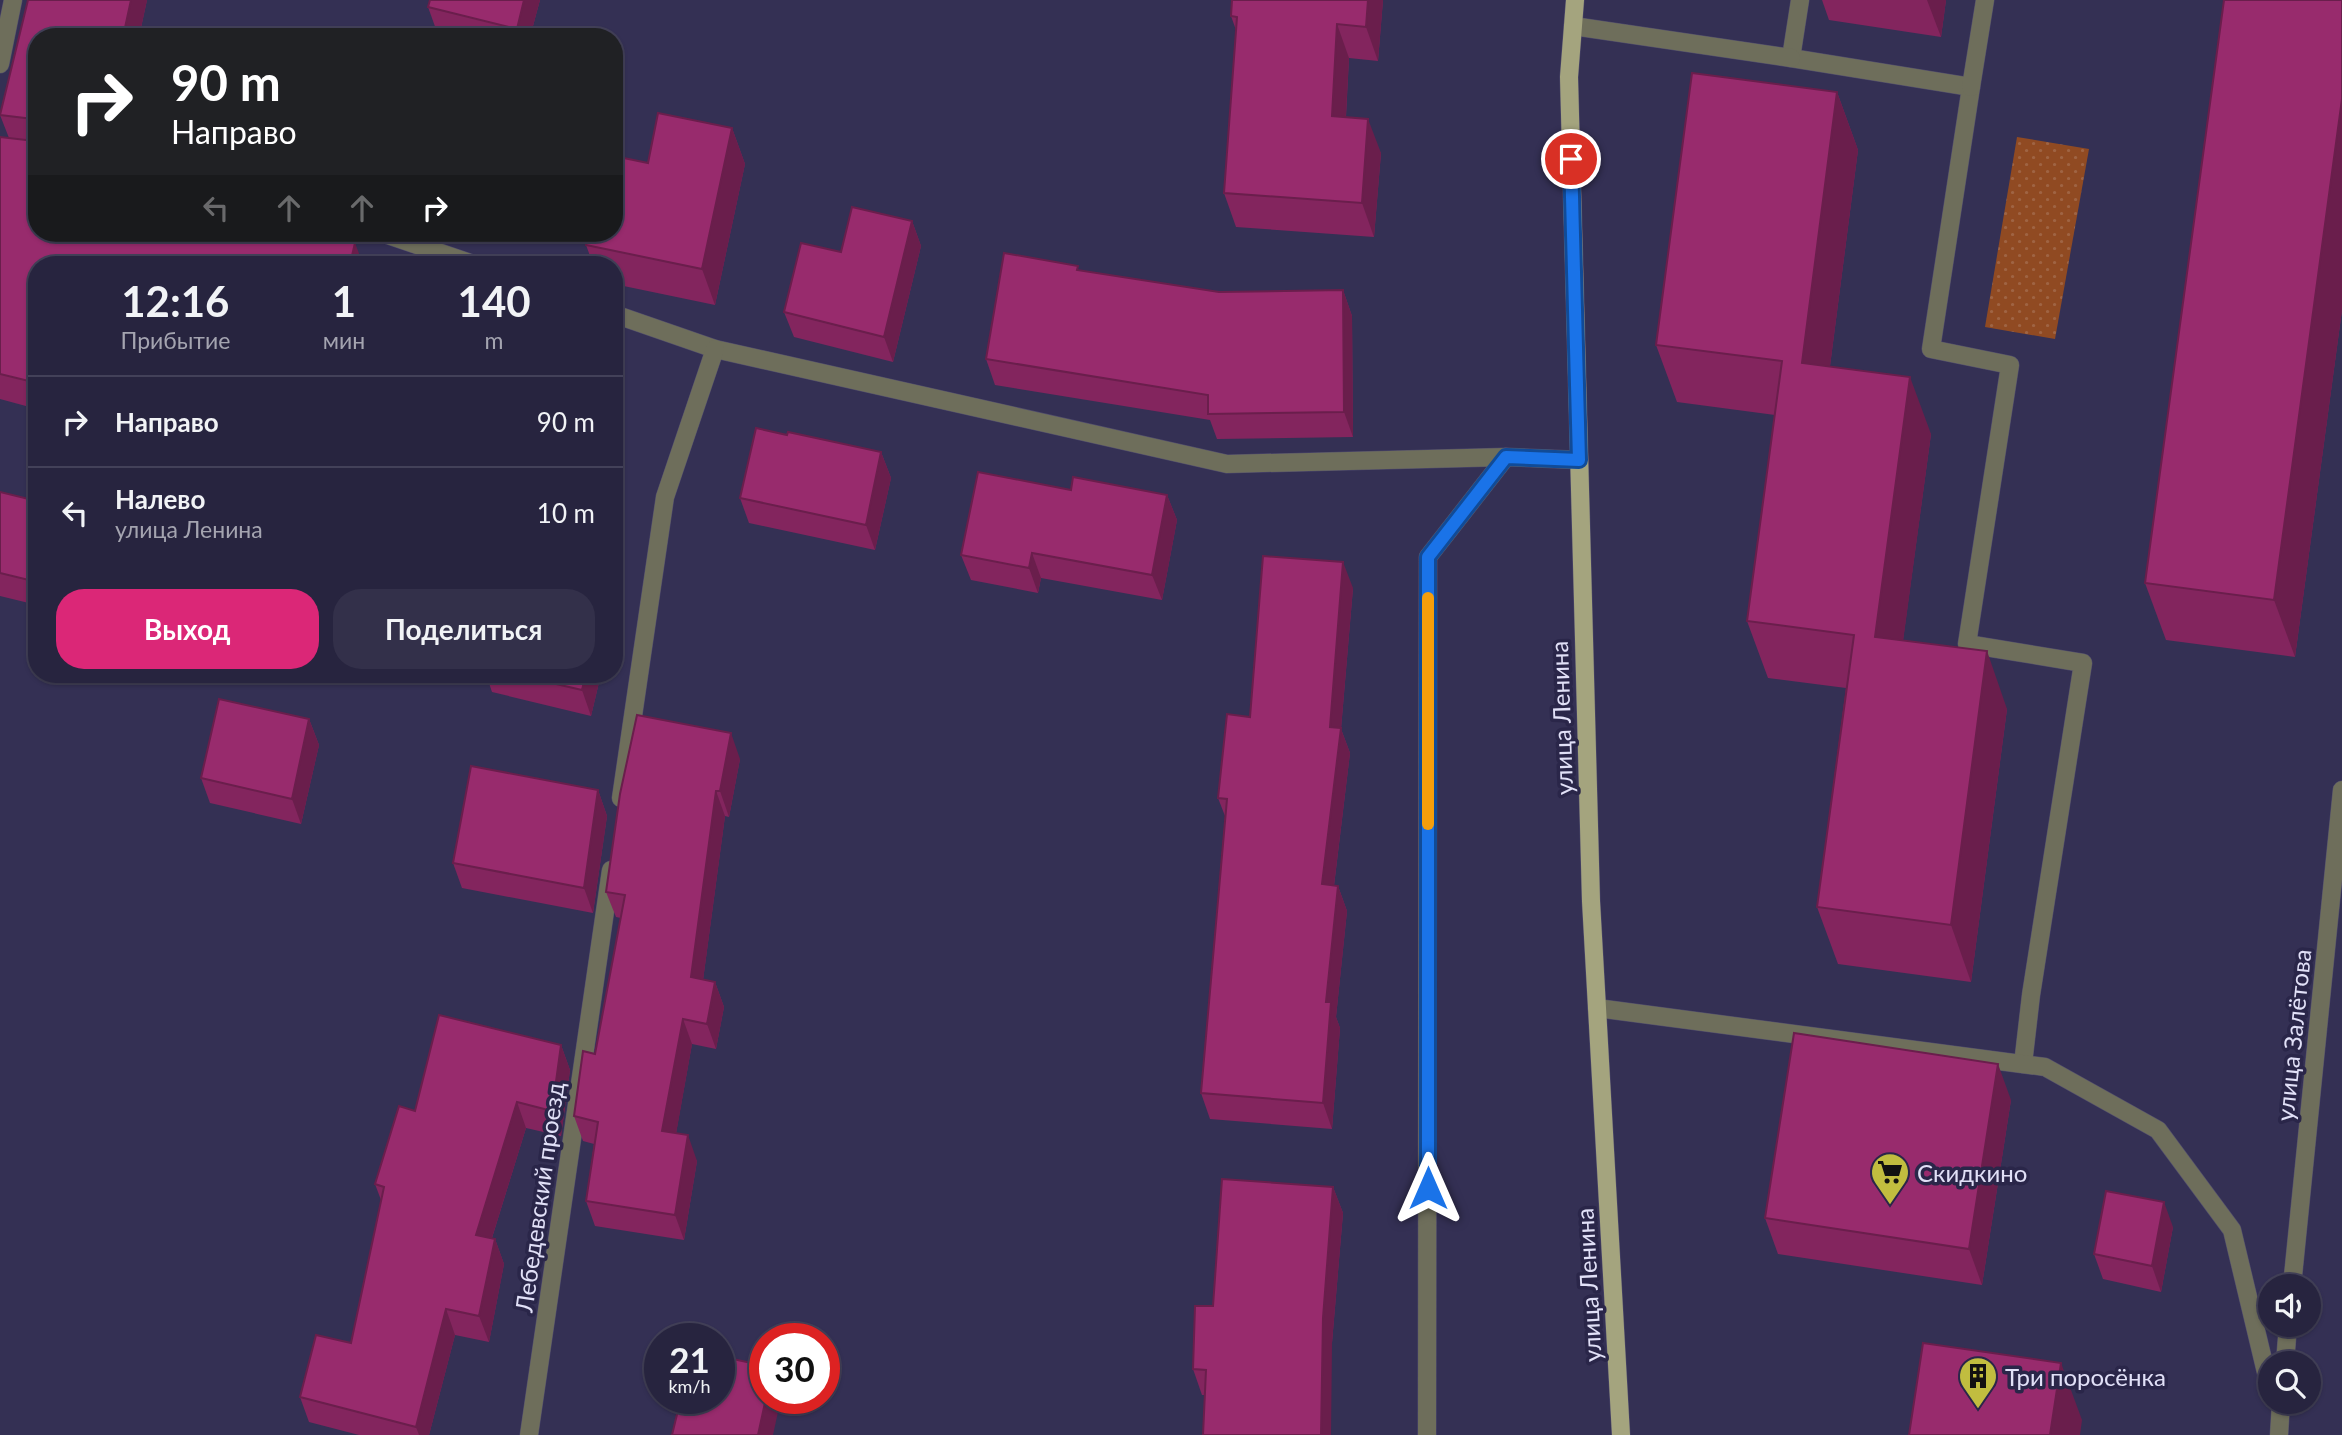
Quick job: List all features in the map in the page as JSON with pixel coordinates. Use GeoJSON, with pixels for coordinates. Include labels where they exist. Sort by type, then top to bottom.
{"type":"FeatureCollection","features":[{"type":"Feature","properties":{"kind":"main road","name":"улица Ленина"},"geometry":{"type":"LineString","coordinates":[[1575,0],[1569,77],[1591,901],[1621,1435]]}},
{"type":"Feature","properties":{"kind":"street"},"geometry":{"type":"LineString","coordinates":[[0,64],[13,0]]}},
{"type":"Feature","properties":{"kind":"street"},"geometry":{"type":"LineString","coordinates":[[1791,58],[1800,0]]}},
{"type":"Feature","properties":{"kind":"street"},"geometry":{"type":"LineString","coordinates":[[1985,0],[1931,349],[2010,365],[1967,644],[2084,663],[2031,995],[2023,1064]]}},
{"type":"Feature","properties":{"kind":"street"},"geometry":{"type":"LineString","coordinates":[[1573,26],[1971,87]]}},
{"type":"Feature","properties":{"kind":"street"},"geometry":{"type":"LineString","coordinates":[[408,242],[449,256]]}},
{"type":"Feature","properties":{"kind":"street"},"geometry":{"type":"LineString","coordinates":[[623,317],[715,349],[1227,464],[1506,457],[1579,460]]}},
{"type":"Feature","properties":{"kind":"street"},"geometry":{"type":"LineString","coordinates":[[619,814],[664,497],[715,349]]}},
{"type":"Feature","properties":{"kind":"street"},"geometry":{"type":"LineString","coordinates":[[1427,1435],[1428,557],[1506,457]]}},
{"type":"Feature","properties":{"kind":"street","name":"улица Залётова"},"geometry":{"type":"LineString","coordinates":[[2293,1274],[2342,789]]}},
{"type":"Feature","properties":{"kind":"street","name":"Лебедевский проезд"},"geometry":{"type":"LineString","coordinates":[[529,1435],[613,855]]}},
{"type":"Feature","properties":{"kind":"street"},"geometry":{"type":"LineString","coordinates":[[1597,1008],[2046,1067],[2158,1130],[2232,1230],[2261,1351]]}},
{"type":"Feature","properties":{"kind":"street"},"geometry":{"type":"LineString","coordinates":[[2275,1414],[2279,1432]]}},
{"type":"Feature","properties":{"kind":"street"},"geometry":{"type":"LineString","coordinates":[[2279,1432],[2280,1414]]}},
{"type":"Feature","properties":{"kind":"shaded area"},"geometry":{"type":"Polygon","coordinates":[[[2017,137],[2089,149],[2055,339],[1985,327],[2017,137]]]}},
{"type":"Feature","properties":{"kind":"building"},"geometry":{"type":"Polygon","coordinates":[[[28,0],[131,0],[125,28],[28,28],[28,118],[0,115],[28,0]]]}},
{"type":"Feature","properties":{"kind":"building"},"geometry":{"type":"Polygon","coordinates":[[[430,0],[524,0],[517,28],[428,7],[430,0]]]}},
{"type":"Feature","properties":{"kind":"building"},"geometry":{"type":"Polygon","coordinates":[[[1232,0],[1368,0],[1366,27],[1337,24],[1332,116],[1368,119],[1362,203],[1224,193],[1237,17],[1231,16],[1232,0]]]}},
{"type":"Feature","properties":{"kind":"building"},"geometry":{"type":"Polygon","coordinates":[[[2224,0],[2342,0],[2342,99],[2274,600],[2145,583],[2224,0]]]}},
{"type":"Feature","properties":{"kind":"building"},"geometry":{"type":"Polygon","coordinates":[[[1692,73],[1837,92],[1802,363],[1910,377],[1875,637],[1987,651],[1951,925],[1817,907],[1854,635],[1747,621],[1782,361],[1656,345],[1692,73]]]}},
{"type":"Feature","properties":{"kind":"building"},"geometry":{"type":"Polygon","coordinates":[[[658,113],[732,128],[702,269],[586,245],[586,242],[623,242],[623,158],[648,163],[658,113]]]}},
{"type":"Feature","properties":{"kind":"building"},"geometry":{"type":"Polygon","coordinates":[[[0,137],[26,140],[28,242],[350,242],[355,243],[352,256],[28,256],[28,381],[0,374],[0,137]]]}},
{"type":"Feature","properties":{"kind":"building"},"geometry":{"type":"Polygon","coordinates":[[[852,207],[912,221],[884,337],[784,312],[801,243],[841,252],[852,207]]]}},
{"type":"Feature","properties":{"kind":"building"},"geometry":{"type":"Polygon","coordinates":[[[1004,253],[1078,266],[1077,270],[1219,292],[1343,290],[1344,412],[1208,414],[1208,395],[986,359],[1004,253]]]}},
{"type":"Feature","properties":{"kind":"building"},"geometry":{"type":"Polygon","coordinates":[[[756,428],[787,435],[788,432],[881,452],[866,525],[740,498],[756,428]]]}},
{"type":"Feature","properties":{"kind":"building"},"geometry":{"type":"Polygon","coordinates":[[[978,472],[1071,490],[1073,477],[1167,495],[1152,575],[1032,553],[1029,568],[961,555],[978,472]]]}},
{"type":"Feature","properties":{"kind":"building"},"geometry":{"type":"Polygon","coordinates":[[[0,492],[28,499],[28,580],[0,573],[0,492]]]}},
{"type":"Feature","properties":{"kind":"building"},"geometry":{"type":"Polygon","coordinates":[[[1263,556],[1343,562],[1330,727],[1341,728],[1322,884],[1338,886],[1326,1002],[1331,1002],[1323,1103],[1201,1093],[1227,799],[1218,798],[1227,714],[1250,717],[1263,556]]]}},
{"type":"Feature","properties":{"kind":"building"},"geometry":{"type":"Polygon","coordinates":[[[552,683],[584,683],[582,690],[552,683]]]}},
{"type":"Feature","properties":{"kind":"building"},"geometry":{"type":"Polygon","coordinates":[[[219,699],[309,719],[292,799],[201,778],[219,699]]]}},
{"type":"Feature","properties":{"kind":"building"},"geometry":{"type":"Polygon","coordinates":[[[637,715],[731,733],[720,791],[716,791],[691,977],[715,982],[707,1024],[683,1019],[662,1131],[688,1135],[675,1215],[586,1201],[598,1122],[574,1116],[583,1051],[595,1054],[625,895],[606,892],[620,794],[637,715]]]}},
{"type":"Feature","properties":{"kind":"building"},"geometry":{"type":"Polygon","coordinates":[[[471,766],[598,790],[584,888],[453,863],[471,766]]]}},
{"type":"Feature","properties":{"kind":"building"},"geometry":{"type":"Polygon","coordinates":[[[439,1015],[561,1045],[552,1111],[517,1102],[476,1235],[495,1239],[479,1316],[446,1309],[416,1427],[300,1397],[316,1335],[351,1343],[384,1187],[375,1184],[399,1106],[415,1111],[439,1015]]]}},
{"type":"Feature","properties":{"kind":"building","name":"Скидкино"},"geometry":{"type":"Polygon","coordinates":[[[1794,1033],[1998,1064],[1969,1249],[1765,1218],[1794,1033]]]}},
{"type":"Feature","properties":{"kind":"building"},"geometry":{"type":"Polygon","coordinates":[[[1222,1179],[1333,1187],[1323,1318],[1321,1435],[1203,1435],[1206,1370],[1193,1369],[1195,1306],[1213,1306],[1222,1179]]]}},
{"type":"Feature","properties":{"kind":"building"},"geometry":{"type":"Polygon","coordinates":[[[2106,1191],[2164,1202],[2152,1266],[2094,1254],[2106,1191]]]}},
{"type":"Feature","properties":{"kind":"building"},"geometry":{"type":"Polygon","coordinates":[[[1923,1343],[2061,1363],[2050,1435],[1909,1435],[1923,1343]]]}},
{"type":"Feature","properties":{"kind":"building"},"geometry":{"type":"Polygon","coordinates":[[[735,1359],[749,1363],[749,1414],[763,1414],[758,1435],[672,1435],[677,1414],[735,1414],[735,1359]]]}},
{"type":"Feature","properties":{"kind":"slow traffic"},"geometry":{"type":"LineString","coordinates":[[1428,598],[1428,824]]}},
{"type":"Feature","properties":{"kind":"place","name":"Скидкино"},"geometry":{"type":"Point","coordinates":[1890,1206]}},
{"type":"Feature","properties":{"kind":"place","name":"Три поросёнка"},"geometry":{"type":"Point","coordinates":[1978,1410]}},
{"type":"Feature","properties":{"kind":"route"},"geometry":{"type":"LineString","coordinates":[[1428,1188],[1428,557],[1506,457],[1579,460],[1571,159]]}}]}
